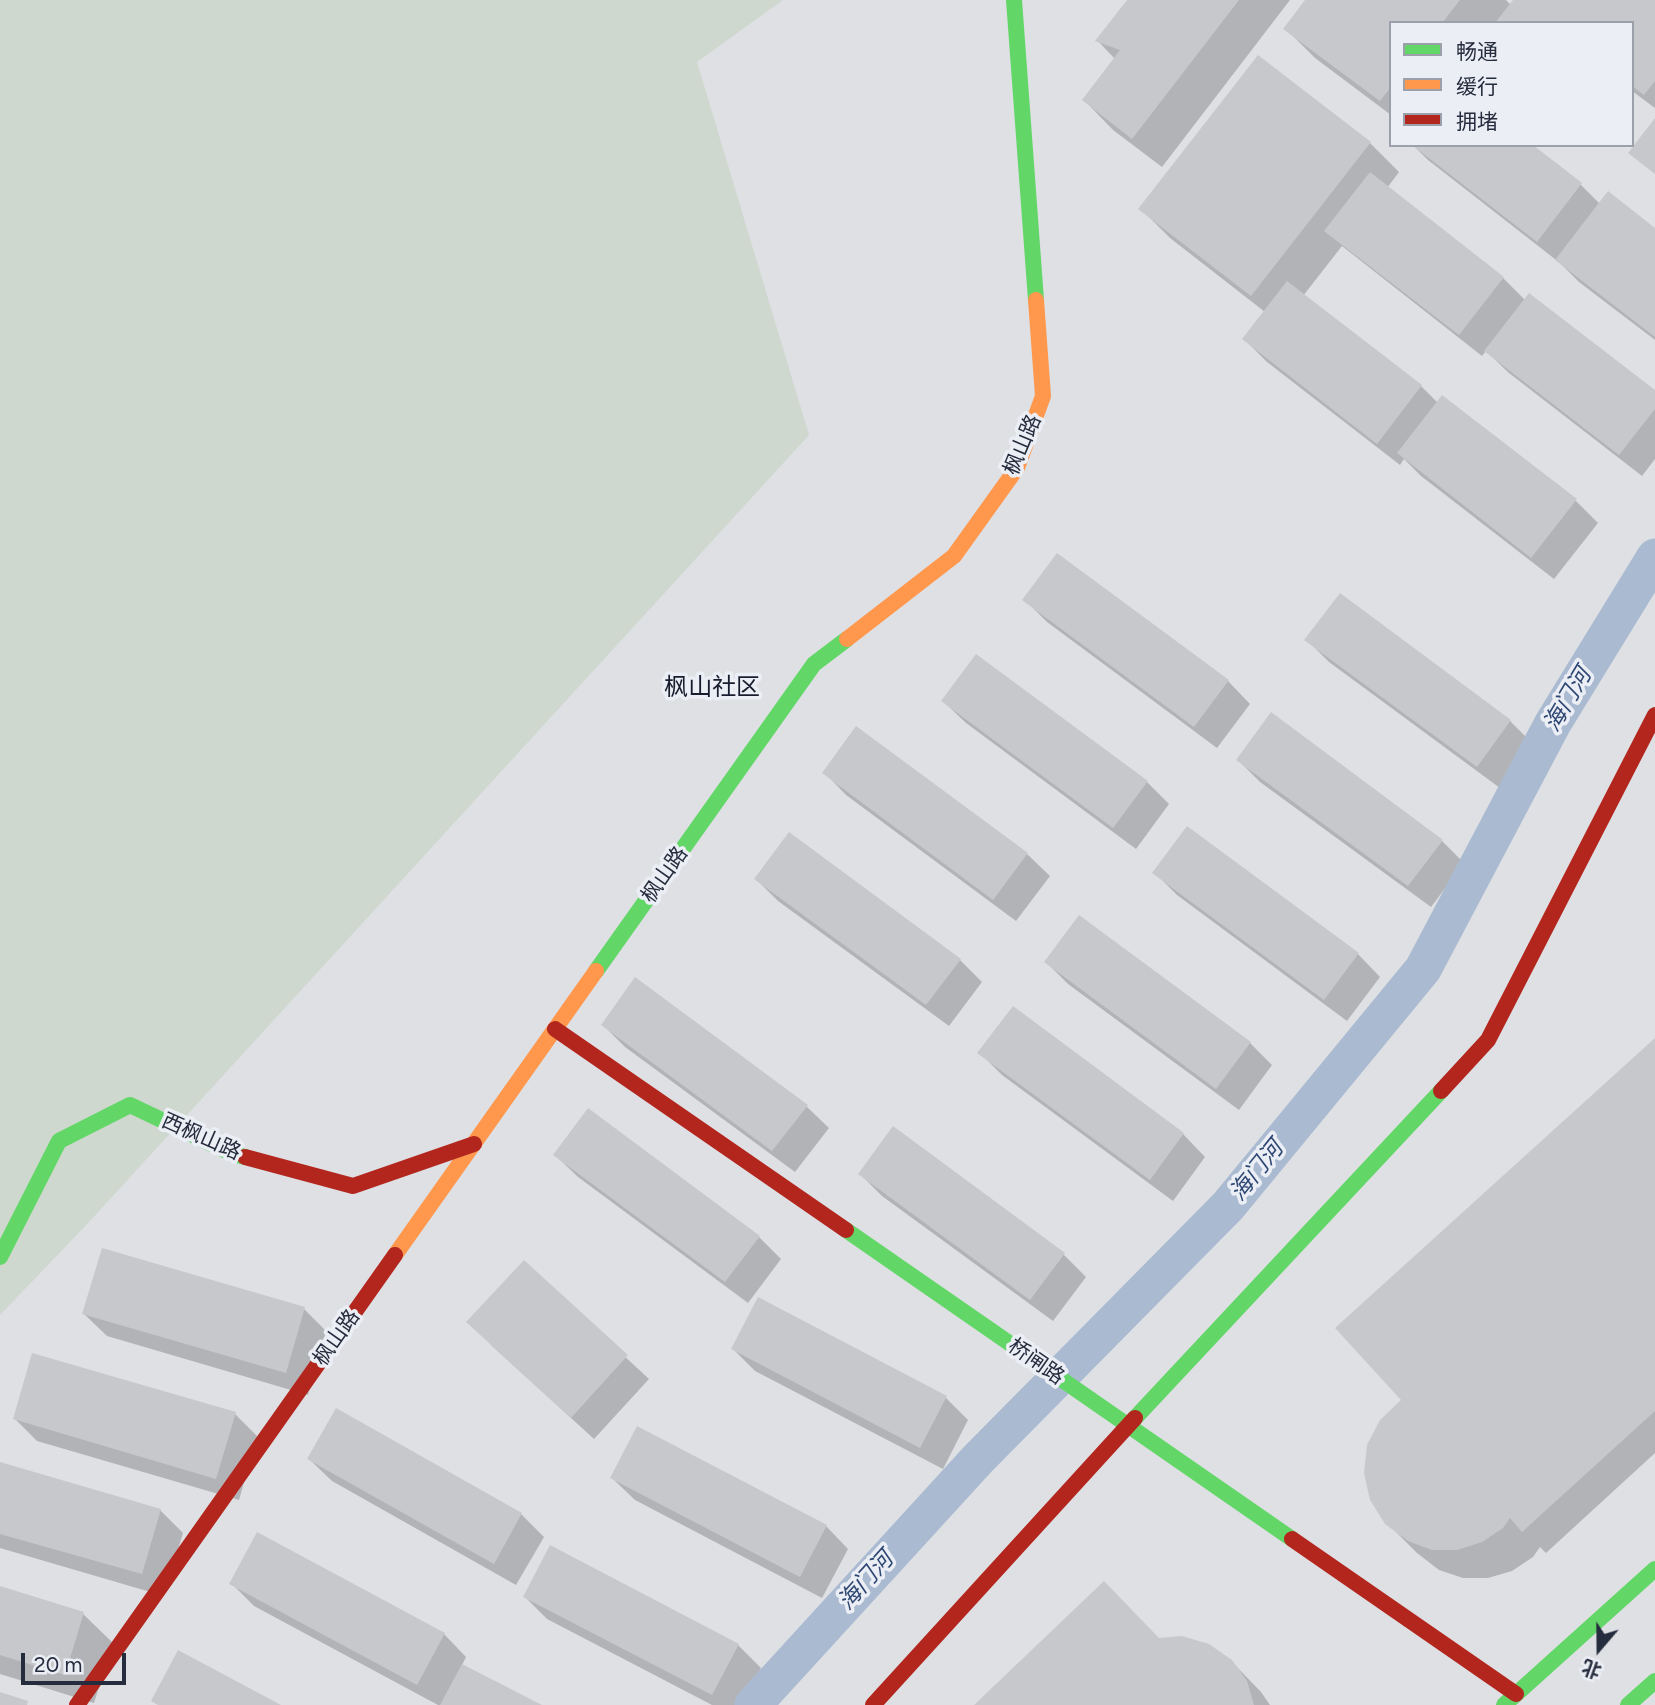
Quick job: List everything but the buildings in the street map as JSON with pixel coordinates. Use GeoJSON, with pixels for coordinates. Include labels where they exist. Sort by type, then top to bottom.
{"type":"FeatureCollection","features":[{"type":"Feature","properties":{"kind":"street","name":"枫山路"},"geometry":{"type":"LineString","coordinates":[[77,1705],[814,664],[954,556],[1017,468],[1043,396],[1014,0]]}},
{"type":"Feature","properties":{"kind":"street"},"geometry":{"type":"LineString","coordinates":[[873,1705],[1128,1426],[1488,1041],[1655,715]]}},
{"type":"Feature","properties":{"kind":"street","name":"桥闸路"},"geometry":{"type":"LineString","coordinates":[[555,1029],[1128,1426],[1510,1700]]}},
{"type":"Feature","properties":{"kind":"street","name":"西枫山路"},"geometry":{"type":"LineString","coordinates":[[0,1258],[59,1141],[130,1105],[233,1154],[353,1186],[474,1144]]}},
{"type":"Feature","properties":{"kind":"street"},"geometry":{"type":"LineString","coordinates":[[1510,1700],[1655,1569]]}},
{"type":"Feature","properties":{"kind":"street"},"geometry":{"type":"LineString","coordinates":[[1628,1705],[1655,1681]]}},
{"type":"Feature","properties":{"kind":"shaded area"},"geometry":{"type":"Polygon","coordinates":[[[0,0],[783,0],[697,62],[809,435],[89,1222],[0,1315],[0,0]]]}},
{"type":"Feature","properties":{"kind":"waterway","name":"海门河"},"geometry":{"type":"LineString","coordinates":[[753,1705],[978,1459],[1228,1206],[1423,969],[1553,723],[1655,557]]}},
{"type":"Feature","properties":{"kind":"traffic: fast"},"geometry":{"type":"LineString","coordinates":[[1014,0],[1036,300]]}},
{"type":"Feature","properties":{"kind":"traffic: fast"},"geometry":{"type":"LineString","coordinates":[[596,971],[814,664],[847,639]]}},
{"type":"Feature","properties":{"kind":"traffic: fast"},"geometry":{"type":"LineString","coordinates":[[1135,1418],[1441,1091]]}},
{"type":"Feature","properties":{"kind":"traffic: fast"},"geometry":{"type":"LineString","coordinates":[[0,1257],[59,1141],[130,1105],[233,1154],[245,1157]]}},
{"type":"Feature","properties":{"kind":"traffic: fast"},"geometry":{"type":"LineString","coordinates":[[846,1230],[1292,1539]]}},
{"type":"Feature","properties":{"kind":"traffic: fast"},"geometry":{"type":"LineString","coordinates":[[1504,1705],[1655,1569]]}},
{"type":"Feature","properties":{"kind":"traffic: fast"},"geometry":{"type":"LineString","coordinates":[[1628,1705],[1655,1681]]}},
{"type":"Feature","properties":{"kind":"traffic: slow"},"geometry":{"type":"LineString","coordinates":[[847,639],[954,556],[1017,468],[1043,396],[1036,300]]}},
{"type":"Feature","properties":{"kind":"traffic: slow"},"geometry":{"type":"LineString","coordinates":[[395,1255],[596,971]]}},
{"type":"Feature","properties":{"kind":"traffic: jam"},"geometry":{"type":"LineString","coordinates":[[1441,1091],[1488,1040],[1655,715]]}},
{"type":"Feature","properties":{"kind":"traffic: jam"},"geometry":{"type":"LineString","coordinates":[[555,1029],[846,1230]]}},
{"type":"Feature","properties":{"kind":"traffic: jam"},"geometry":{"type":"LineString","coordinates":[[245,1157],[353,1186],[474,1144]]}},
{"type":"Feature","properties":{"kind":"traffic: jam"},"geometry":{"type":"LineString","coordinates":[[77,1705],[395,1255]]}},
{"type":"Feature","properties":{"kind":"traffic: jam"},"geometry":{"type":"LineString","coordinates":[[873,1705],[1135,1418]]}},
{"type":"Feature","properties":{"kind":"traffic: jam"},"geometry":{"type":"LineString","coordinates":[[1292,1539],[1516,1694]]}},
{"type":"Feature","properties":{"kind":"district","name":"枫山社区"},"geometry":{"type":"Point","coordinates":[712,688]}}]}
